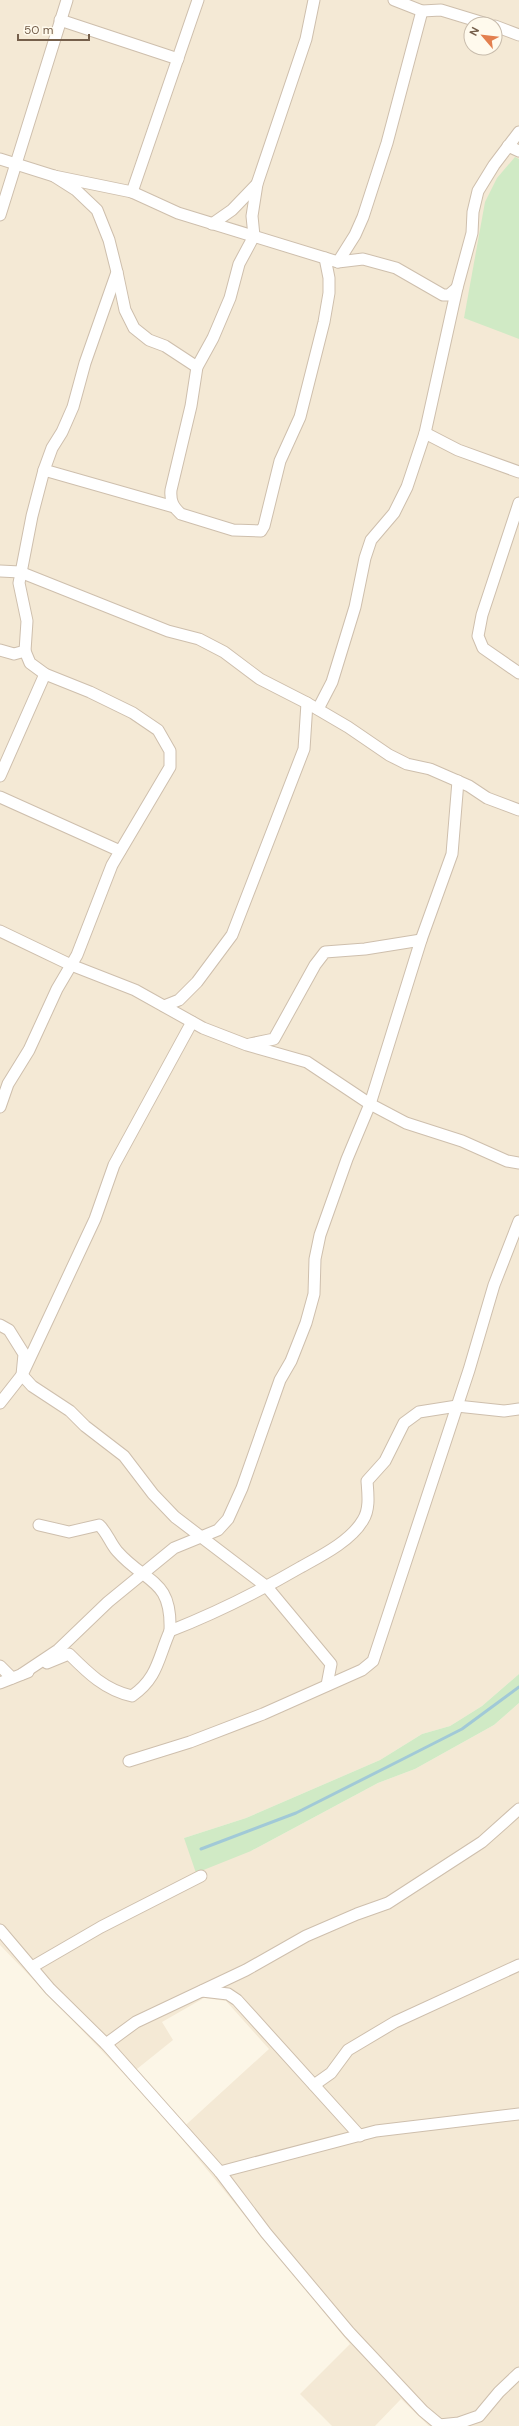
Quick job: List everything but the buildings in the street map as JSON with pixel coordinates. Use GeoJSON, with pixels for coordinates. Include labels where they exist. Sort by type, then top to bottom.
{"type":"FeatureCollection","features":[{"type":"Feature","properties":{"kind":"street"},"geometry":{"type":"LineString","coordinates":[[0,214],[67,0]]}},
{"type":"Feature","properties":{"kind":"street"},"geometry":{"type":"LineString","coordinates":[[132,192],[198,0]]}},
{"type":"Feature","properties":{"kind":"street"},"geometry":{"type":"LineString","coordinates":[[314,0],[306,38],[257,184],[252,216],[254,236],[240,264],[230,298],[213,338],[197,367],[191,406],[170,499],[174,507],[181,514],[233,530],[255,532],[261,531],[264,526],[280,461],[300,417],[324,322],[329,293],[329,278],[325,258]]}},
{"type":"Feature","properties":{"kind":"street"},"geometry":{"type":"LineString","coordinates":[[394,0],[422,11],[441,10],[463,17]]}},
{"type":"Feature","properties":{"kind":"street"},"geometry":{"type":"LineString","coordinates":[[338,262],[355,235],[364,217],[387,143],[422,11]]}},
{"type":"Feature","properties":{"kind":"street"},"geometry":{"type":"LineString","coordinates":[[60,20],[178,59]]}},
{"type":"Feature","properties":{"kind":"street"},"geometry":{"type":"LineString","coordinates":[[503,29],[519,34]]}},
{"type":"Feature","properties":{"kind":"street"},"geometry":{"type":"LineString","coordinates":[[318,709],[332,682],[355,606],[365,558],[371,540],[394,513],[407,487],[425,433],[457,288],[472,233],[473,212],[478,191],[519,132]]}},
{"type":"Feature","properties":{"kind":"street"},"geometry":{"type":"LineString","coordinates":[[508,146],[519,151]]}},
{"type":"Feature","properties":{"kind":"street"},"geometry":{"type":"LineString","coordinates":[[0,159],[54,176],[132,192],[178,214],[338,262],[363,258],[396,268],[443,295],[449,295],[457,288]]}},
{"type":"Feature","properties":{"kind":"street"},"geometry":{"type":"LineString","coordinates":[[54,176],[76,190],[97,210],[107,234],[125,310],[134,328],[149,340],[165,346],[197,367]]}},
{"type":"Feature","properties":{"kind":"street"},"geometry":{"type":"LineString","coordinates":[[212,224],[232,210],[257,184]]}},
{"type":"Feature","properties":{"kind":"street"},"geometry":{"type":"LineString","coordinates":[[0,1107],[8,1084],[28,1050],[57,989],[71,965],[120,851],[170,767],[170,751],[158,730],[133,713],[90,692],[45,674],[30,663],[25,651],[27,621],[19,583],[20,572],[44,470],[52,448],[62,432],[73,407],[85,362],[117,272]]}},
{"type":"Feature","properties":{"kind":"street"},"geometry":{"type":"LineString","coordinates":[[425,433],[458,450],[519,472]]}},
{"type":"Feature","properties":{"kind":"street"},"geometry":{"type":"LineString","coordinates":[[44,470],[174,507]]}},
{"type":"Feature","properties":{"kind":"street"},"geometry":{"type":"LineString","coordinates":[[519,503],[482,615],[478,636],[483,648],[519,673]]}},
{"type":"Feature","properties":{"kind":"street"},"geometry":{"type":"LineString","coordinates":[[0,571],[20,572],[168,631],[199,639],[224,652],[260,679],[318,709],[389,756],[407,764],[430,769],[458,781],[487,798],[519,810]]}},
{"type":"Feature","properties":{"kind":"street"},"geometry":{"type":"LineString","coordinates":[[0,650],[14,654],[25,651]]}},
{"type":"Feature","properties":{"kind":"street"},"geometry":{"type":"LineString","coordinates":[[0,776],[45,674]]}},
{"type":"Feature","properties":{"kind":"street"},"geometry":{"type":"LineString","coordinates":[[164,1006],[179,1000],[197,982],[232,935],[304,749],[307,703]]}},
{"type":"Feature","properties":{"kind":"street"},"geometry":{"type":"LineString","coordinates":[[17,1676],[58,1650],[108,1602],[174,1548],[218,1530],[228,1519],[242,1488],[280,1380],[291,1361],[306,1323],[314,1294],[315,1259],[320,1235],[346,1159],[370,1104],[421,940],[452,854],[458,781]]}},
{"type":"Feature","properties":{"kind":"street"},"geometry":{"type":"LineString","coordinates":[[0,796],[120,851]]}},
{"type":"Feature","properties":{"kind":"street"},"geometry":{"type":"LineString","coordinates":[[0,931],[71,965],[135,990],[192,1022],[247,1045],[306,1062],[370,1104],[406,1123],[462,1141],[507,1161],[519,1162]]}},
{"type":"Feature","properties":{"kind":"street"},"geometry":{"type":"LineString","coordinates":[[247,1045],[274,1039],[315,965],[325,952],[365,949],[421,940]]}},
{"type":"Feature","properties":{"kind":"street"},"geometry":{"type":"LineString","coordinates":[[0,1403],[22,1376],[95,1219],[114,1165],[192,1022]]}},
{"type":"Feature","properties":{"kind":"street"},"geometry":{"type":"LineString","coordinates":[[129,1761],[190,1742],[263,1714],[362,1670],[373,1661],[457,1406],[494,1285],[519,1221]]}},
{"type":"Feature","properties":{"kind":"street"},"geometry":{"type":"LineString","coordinates":[[0,1325],[9,1330],[24,1354],[22,1376]]}},
{"type":"Feature","properties":{"kind":"street"},"geometry":{"type":"LineString","coordinates":[[22,1376],[32,1386],[70,1410],[85,1426],[124,1456],[153,1494],[175,1517],[267,1587],[331,1664],[327,1685]]}},
{"type":"Feature","properties":{"kind":"street"},"geometry":{"type":"LineString","coordinates":[[170,1631],[221,1611],[267,1587],[336,1547],[363,1522],[368,1502],[368,1481],[385,1461],[404,1423],[419,1412],[457,1406],[504,1411],[519,1409]]}},
{"type":"Feature","properties":{"kind":"street"},"geometry":{"type":"LineString","coordinates":[[0,1683],[69,1654],[100,1683],[118,1693],[132,1696],[144,1688],[154,1674],[170,1631],[171,1610],[167,1597],[144,1574],[117,1551],[99,1525],[69,1532],[39,1525]]}},
{"type":"Feature","properties":{"kind":"street"},"geometry":{"type":"LineString","coordinates":[[0,1666],[17,1676]]}},
{"type":"Feature","properties":{"kind":"street"},"geometry":{"type":"LineString","coordinates":[[106,2044],[136,2022],[246,1970],[306,1936],[357,1914],[388,1903],[482,1842],[519,1809]]}},
{"type":"Feature","properties":{"kind":"street"},"geometry":{"type":"LineString","coordinates":[[32,1967],[101,1927],[201,1876]]}},
{"type":"Feature","properties":{"kind":"street"},"geometry":{"type":"LineString","coordinates":[[0,1930],[50,1989],[106,2044],[220,2172],[266,2233],[349,2332],[423,2411],[440,2425],[459,2423],[479,2416],[499,2392],[519,2373]]}},
{"type":"Feature","properties":{"kind":"street"},"geometry":{"type":"LineString","coordinates":[[314,2085],[332,2073],[348,2050],[395,2022],[519,1965]]}},
{"type":"Feature","properties":{"kind":"street"},"geometry":{"type":"LineString","coordinates":[[202,1991],[228,1994],[237,2000],[360,2136]]}},
{"type":"Feature","properties":{"kind":"street"},"geometry":{"type":"LineString","coordinates":[[220,2172],[376,2131],[519,2114]]}},
{"type":"Feature","properties":{"kind":"shaded area"},"geometry":{"type":"Polygon","coordinates":[[[0,0],[519,0],[519,1674],[482,1706],[450,1726],[422,1734],[380,1760],[246,1818],[184,1838],[251,1851],[378,1783],[415,1769],[494,1725],[519,1703],[519,2426],[429,2426],[401,2399],[375,2426],[332,2426],[300,2394],[350,2344],[177,2133],[269,2049],[226,2001],[204,1998],[162,2022],[173,2040],[127,2077],[0,1945],[0,0]]]}},
{"type":"Feature","properties":{"kind":"green space"},"geometry":{"type":"Polygon","coordinates":[[[515,157],[519,159],[519,339],[464,318],[485,202],[497,178],[515,157]]]}},
{"type":"Feature","properties":{"kind":"green space"},"geometry":{"type":"Polygon","coordinates":[[[519,1674],[519,1703],[494,1725],[415,1769],[378,1783],[251,1851],[196,1873],[184,1838],[246,1818],[380,1760],[422,1734],[450,1726],[482,1706],[519,1674]]]}},
{"type":"Feature","properties":{"kind":"waterway"},"geometry":{"type":"LineString","coordinates":[[201,1849],[296,1813],[462,1729],[519,1687]]}}]}
